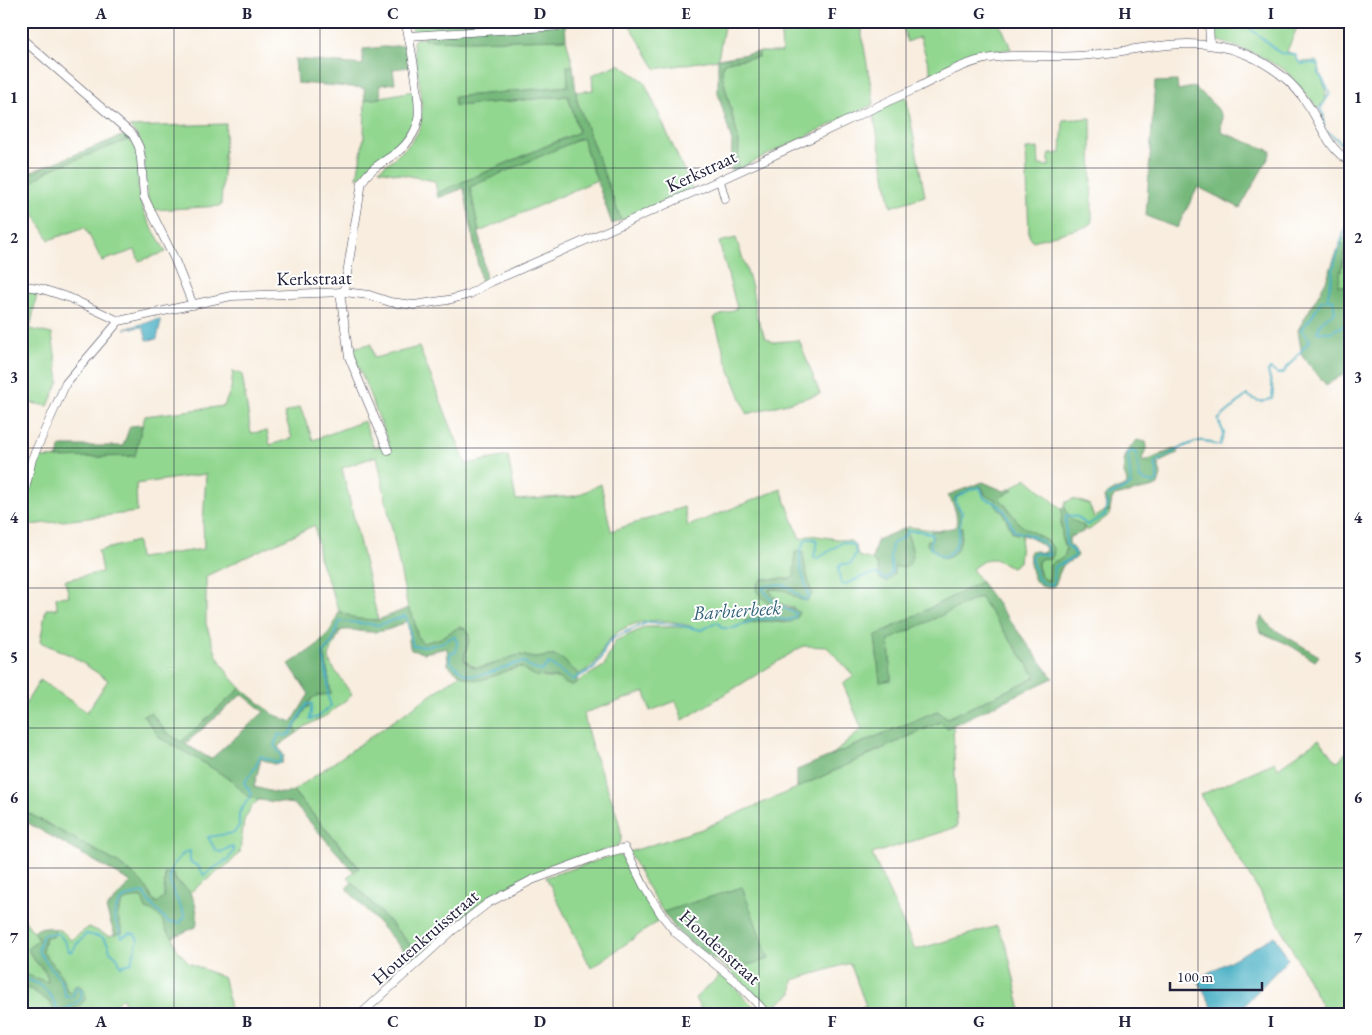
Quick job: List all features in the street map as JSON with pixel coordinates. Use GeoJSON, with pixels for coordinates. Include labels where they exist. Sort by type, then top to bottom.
{"type":"FeatureCollection","features":[{"type":"Feature","properties":{"kind":"street"},"geometry":{"type":"LineString","coordinates":[[388,450],[349,357],[342,292],[362,182],[367,174],[401,149],[418,124],[419,108],[409,36],[405,21]]}},
{"type":"Feature","properties":{"kind":"street"},"geometry":{"type":"LineString","coordinates":[[1209,21],[1210,44]]}},
{"type":"Feature","properties":{"kind":"street"},"geometry":{"type":"LineString","coordinates":[[409,36],[561,26]]}},
{"type":"Feature","properties":{"kind":"street"},"geometry":{"type":"LineString","coordinates":[[21,38],[133,135],[141,158],[144,196],[174,258],[193,305]]}},
{"type":"Feature","properties":{"kind":"street","name":"Kerkstraat"},"geometry":{"type":"LineString","coordinates":[[119,321],[231,296],[342,292],[369,295],[390,302],[414,305],[448,300],[470,294],[486,284],[720,181],[928,82],[978,60],[1000,56],[1081,56],[1143,47],[1210,44],[1223,46],[1260,60],[1284,78],[1308,104],[1330,144],[1342,157],[1351,162]]}},
{"type":"Feature","properties":{"kind":"street"},"geometry":{"type":"LineString","coordinates":[[720,181],[725,199]]}},
{"type":"Feature","properties":{"kind":"street"},"geometry":{"type":"LineString","coordinates":[[21,285],[42,289],[70,298],[119,321],[66,383],[32,459],[21,508]]}},
{"type":"Feature","properties":{"kind":"street","name":"Houtenkruisstraat"},"geometry":{"type":"LineString","coordinates":[[361,1014],[452,931],[488,902],[532,880],[605,853],[625,848]]}},
{"type":"Feature","properties":{"kind":"street","name":"Hondenstraat"},"geometry":{"type":"LineString","coordinates":[[625,848],[653,901],[676,933],[735,980],[767,1014]]}},
{"type":"Feature","properties":{"kind":"green space"},"geometry":{"type":"Polygon","coordinates":[[[410,21],[464,21],[463,29],[425,30],[425,33],[414,33],[410,21]]]}},
{"type":"Feature","properties":{"kind":"green space"},"geometry":{"type":"Polygon","coordinates":[[[464,21],[471,21],[470,27],[565,22],[566,39],[424,40],[425,30],[463,29],[464,21]]]}},
{"type":"Feature","properties":{"kind":"green space"},"geometry":{"type":"Polygon","coordinates":[[[471,21],[568,21],[470,28],[471,21]]]}},
{"type":"Feature","properties":{"kind":"green space"},"geometry":{"type":"Polygon","coordinates":[[[627,21],[725,21],[718,59],[656,69],[627,21]]]}},
{"type":"Feature","properties":{"kind":"green space"},"geometry":{"type":"Polygon","coordinates":[[[780,21],[862,21],[862,35],[874,104],[738,169],[739,142],[722,74],[723,64],[730,61],[759,57],[758,52],[782,52],[780,21]]]}},
{"type":"Feature","properties":{"kind":"green space"},"geometry":{"type":"Polygon","coordinates":[[[902,21],[997,21],[1011,49],[970,58],[932,76],[920,37],[907,42],[902,21]]]}},
{"type":"Feature","properties":{"kind":"green space"},"geometry":{"type":"Polygon","coordinates":[[[1213,21],[1300,21],[1287,51],[1296,56],[1299,62],[1316,61],[1318,64],[1326,91],[1322,104],[1317,109],[1285,70],[1256,54],[1217,40],[1213,31],[1213,21]]]}},
{"type":"Feature","properties":{"kind":"green space"},"geometry":{"type":"Polygon","coordinates":[[[417,38],[460,41],[566,39],[573,66],[568,67],[568,86],[455,97],[455,106],[568,96],[579,132],[437,193],[435,181],[379,170],[400,153],[418,132],[421,102],[413,43],[417,38]]]}},
{"type":"Feature","properties":{"kind":"green space"},"geometry":{"type":"Polygon","coordinates":[[[406,45],[410,67],[393,69],[395,83],[380,85],[381,98],[365,100],[364,88],[297,83],[295,59],[363,65],[363,49],[406,45]]]}},
{"type":"Feature","properties":{"kind":"green space"},"geometry":{"type":"Polygon","coordinates":[[[758,52],[759,57],[730,61],[723,64],[722,74],[739,142],[738,169],[731,172],[732,142],[718,93],[718,59],[758,52]]]}},
{"type":"Feature","properties":{"kind":"green space"},"geometry":{"type":"Polygon","coordinates":[[[619,64],[644,81],[692,189],[621,220],[577,101],[576,92],[593,90],[592,75],[619,64]]]}},
{"type":"Feature","properties":{"kind":"green space"},"geometry":{"type":"Polygon","coordinates":[[[567,66],[573,66],[577,101],[621,220],[612,224],[582,138],[470,187],[486,280],[481,283],[464,188],[438,198],[437,193],[579,132],[568,96],[455,106],[454,97],[568,86],[567,66]]]}},
{"type":"Feature","properties":{"kind":"green space"},"geometry":{"type":"Polygon","coordinates":[[[1177,81],[1178,90],[1193,87],[1217,108],[1222,116],[1221,132],[1271,151],[1240,208],[1198,187],[1177,228],[1146,216],[1155,82],[1177,81]]]}},
{"type":"Feature","properties":{"kind":"green space"},"geometry":{"type":"Polygon","coordinates":[[[413,91],[415,116],[410,132],[398,146],[357,178],[364,136],[365,100],[413,91]]]}},
{"type":"Feature","properties":{"kind":"green space"},"geometry":{"type":"Polygon","coordinates":[[[906,96],[925,196],[891,207],[873,112],[906,96]]]}},
{"type":"Feature","properties":{"kind":"green space"},"geometry":{"type":"Polygon","coordinates":[[[1091,118],[1092,223],[1085,227],[1033,241],[1029,236],[1026,149],[1038,148],[1039,165],[1049,166],[1049,154],[1061,153],[1063,120],[1091,118]]]}},
{"type":"Feature","properties":{"kind":"green space"},"geometry":{"type":"Polygon","coordinates":[[[226,124],[221,206],[153,210],[147,196],[143,147],[137,135],[129,127],[226,124]]]}},
{"type":"Feature","properties":{"kind":"green space"},"geometry":{"type":"Polygon","coordinates":[[[127,134],[130,139],[49,170],[21,190],[21,176],[127,134]]]}},
{"type":"Feature","properties":{"kind":"green space"},"geometry":{"type":"Polygon","coordinates":[[[582,138],[597,180],[479,232],[469,187],[582,138]]]}},
{"type":"Feature","properties":{"kind":"green space"},"geometry":{"type":"Polygon","coordinates":[[[130,139],[138,159],[138,189],[141,203],[146,218],[166,252],[139,261],[135,250],[102,261],[85,227],[49,240],[21,190],[49,170],[130,139]]]}},
{"type":"Feature","properties":{"kind":"green space"},"geometry":{"type":"Polygon","coordinates":[[[736,238],[752,287],[757,317],[765,337],[773,342],[799,340],[820,394],[747,414],[727,363],[714,318],[737,308],[719,242],[736,238]]]}},
{"type":"Feature","properties":{"kind":"green space"},"geometry":{"type":"Polygon","coordinates":[[[1351,238],[1351,297],[1345,286],[1338,286],[1346,245],[1340,243],[1342,239],[1351,238]]]}},
{"type":"Feature","properties":{"kind":"green space"},"geometry":{"type":"Polygon","coordinates":[[[1340,243],[1346,245],[1338,286],[1345,286],[1351,297],[1351,370],[1326,385],[1302,356],[1298,330],[1326,281],[1340,243]]]}},
{"type":"Feature","properties":{"kind":"green space"},"geometry":{"type":"Polygon","coordinates":[[[21,290],[37,294],[30,329],[52,334],[59,381],[48,406],[21,401],[21,290]]]}},
{"type":"Feature","properties":{"kind":"green space"},"geometry":{"type":"Polygon","coordinates":[[[371,344],[374,358],[419,347],[466,464],[508,456],[516,500],[576,496],[601,484],[611,531],[684,507],[688,526],[781,489],[800,539],[810,535],[851,541],[856,546],[858,556],[872,560],[877,564],[880,579],[895,566],[904,567],[910,563],[912,548],[905,528],[932,530],[932,541],[960,543],[962,528],[959,527],[955,497],[979,486],[982,487],[984,494],[995,499],[996,506],[1002,511],[1013,533],[1022,535],[1019,562],[1012,567],[992,559],[983,561],[972,569],[981,582],[875,636],[880,681],[891,679],[889,640],[980,597],[1036,677],[948,718],[937,711],[832,755],[862,729],[843,684],[854,676],[827,647],[803,646],[683,720],[676,701],[650,711],[645,692],[584,713],[593,749],[618,818],[620,843],[615,847],[557,867],[487,898],[456,922],[420,955],[348,877],[359,867],[293,791],[461,674],[467,678],[520,667],[545,678],[558,678],[565,684],[572,685],[604,666],[615,641],[646,627],[692,627],[670,621],[658,621],[635,624],[624,628],[606,643],[594,663],[579,674],[557,656],[534,658],[521,655],[477,668],[465,660],[469,633],[460,627],[439,639],[423,643],[418,636],[408,608],[377,456],[342,468],[378,620],[357,619],[339,611],[319,557],[315,525],[206,576],[206,624],[217,656],[229,675],[241,688],[181,742],[166,732],[151,713],[160,738],[232,781],[247,796],[259,800],[252,806],[244,820],[240,852],[231,862],[189,893],[175,879],[174,874],[165,873],[164,899],[157,903],[153,900],[146,887],[118,863],[21,809],[21,711],[40,680],[87,712],[108,680],[72,656],[40,642],[46,609],[57,609],[56,597],[69,596],[65,580],[102,572],[98,551],[137,541],[139,558],[204,549],[203,523],[206,474],[136,484],[137,512],[22,526],[37,458],[134,456],[145,416],[224,406],[231,389],[233,371],[242,374],[251,433],[267,431],[270,445],[292,438],[284,413],[300,407],[313,440],[364,421],[374,448],[389,443],[351,348],[371,344]],[[803,553],[795,568],[795,576],[789,579],[762,579],[758,583],[756,590],[775,609],[783,613],[780,615],[771,614],[745,624],[764,621],[786,623],[794,608],[779,602],[769,589],[787,590],[793,596],[812,595],[803,553]]]}},
{"type":"Feature","properties":{"kind":"green space"},"geometry":{"type":"Polygon","coordinates":[[[142,425],[135,456],[57,458],[61,446],[123,446],[130,426],[142,425]]]}},
{"type":"Feature","properties":{"kind":"green space"},"geometry":{"type":"Polygon","coordinates":[[[1137,440],[1146,442],[1147,446],[1142,459],[1144,462],[1176,448],[1178,453],[1158,463],[1161,475],[1158,485],[1115,496],[1112,499],[1110,511],[1105,511],[1104,497],[1108,493],[1127,485],[1124,473],[1125,459],[1130,447],[1137,440]]]}},
{"type":"Feature","properties":{"kind":"green space"},"geometry":{"type":"Polygon","coordinates":[[[1026,478],[1062,509],[1061,525],[1063,542],[1066,549],[1065,555],[1050,565],[1049,581],[1042,578],[1038,561],[1043,558],[1051,559],[1054,551],[1046,541],[1019,524],[999,498],[1013,490],[1012,488],[1026,478]]]}},
{"type":"Feature","properties":{"kind":"green space"},"geometry":{"type":"Polygon","coordinates":[[[983,482],[1004,491],[1012,488],[1013,490],[999,498],[1019,523],[1052,547],[1054,553],[1051,559],[1043,558],[1038,561],[1038,567],[1043,579],[1049,581],[1050,565],[1065,555],[1066,549],[1063,542],[1061,525],[1062,509],[1064,506],[1070,519],[1084,526],[1083,532],[1070,537],[1069,540],[1078,555],[1075,559],[1064,565],[1054,586],[1041,586],[1035,581],[1031,571],[1030,551],[1045,552],[1046,548],[1030,537],[1013,533],[1002,511],[996,506],[995,499],[986,496],[980,486],[955,497],[960,515],[959,527],[962,527],[960,543],[956,552],[943,559],[927,545],[928,540],[932,540],[932,530],[937,531],[956,527],[955,510],[948,495],[983,482]]]}},
{"type":"Feature","properties":{"kind":"green space"},"geometry":{"type":"Polygon","coordinates":[[[1073,499],[1089,504],[1094,518],[1105,511],[1110,511],[1109,515],[1089,530],[1085,530],[1084,526],[1070,519],[1064,506],[1066,502],[1073,499]]]}},
{"type":"Feature","properties":{"kind":"green space"},"geometry":{"type":"Polygon","coordinates":[[[905,528],[912,548],[912,558],[907,566],[901,568],[895,566],[894,575],[887,582],[880,579],[877,564],[872,560],[877,540],[905,528]]]}},
{"type":"Feature","properties":{"kind":"green space"},"geometry":{"type":"Polygon","coordinates":[[[803,551],[812,595],[807,601],[801,600],[782,589],[769,589],[782,605],[799,612],[797,618],[791,622],[764,621],[745,624],[744,621],[758,614],[780,615],[782,613],[760,596],[756,590],[758,583],[762,579],[789,579],[794,576],[795,552],[803,551]]]}},
{"type":"Feature","properties":{"kind":"green space"},"geometry":{"type":"Polygon","coordinates":[[[981,582],[1053,678],[947,728],[940,722],[797,788],[797,770],[937,711],[948,718],[1036,677],[980,597],[889,640],[891,680],[880,682],[875,636],[981,582]]]}},
{"type":"Feature","properties":{"kind":"green space"},"geometry":{"type":"Polygon","coordinates":[[[408,608],[418,636],[423,643],[439,639],[459,627],[466,629],[469,639],[465,659],[471,666],[485,667],[520,655],[535,658],[552,656],[561,659],[579,674],[576,683],[572,685],[565,684],[558,678],[535,676],[520,667],[477,680],[459,674],[448,665],[447,648],[424,653],[411,650],[406,621],[394,628],[380,631],[338,631],[325,654],[331,694],[316,696],[310,700],[308,703],[309,707],[307,707],[295,727],[297,733],[278,746],[284,756],[282,763],[273,764],[261,759],[254,787],[279,793],[293,791],[359,868],[354,872],[294,804],[259,800],[247,796],[232,781],[160,738],[143,715],[151,713],[166,732],[181,742],[241,688],[273,714],[292,722],[309,694],[289,664],[313,648],[326,636],[339,611],[357,619],[378,620],[408,608]],[[242,694],[185,744],[211,759],[264,712],[242,694]]]}},
{"type":"Feature","properties":{"kind":"green space"},"geometry":{"type":"Polygon","coordinates":[[[1262,616],[1272,628],[1319,656],[1315,661],[1288,644],[1260,632],[1258,625],[1262,616]]]}},
{"type":"Feature","properties":{"kind":"green space"},"geometry":{"type":"Polygon","coordinates":[[[341,630],[329,656],[330,663],[352,695],[327,715],[297,733],[295,727],[313,697],[331,694],[325,654],[338,631],[341,630]]]}},
{"type":"Feature","properties":{"kind":"green space"},"geometry":{"type":"Polygon","coordinates":[[[940,722],[947,728],[953,725],[957,827],[872,854],[915,950],[997,926],[1007,948],[1021,1011],[1020,1014],[847,1014],[866,1006],[850,963],[793,980],[792,993],[769,1011],[730,970],[769,959],[663,912],[629,852],[702,829],[797,788],[940,722]]]}},
{"type":"Feature","properties":{"kind":"green space"},"geometry":{"type":"Polygon","coordinates":[[[1319,739],[1337,762],[1351,747],[1351,1014],[1326,1014],[1280,926],[1200,795],[1275,762],[1278,768],[1319,739]]]}},
{"type":"Feature","properties":{"kind":"green space"},"geometry":{"type":"Polygon","coordinates":[[[21,809],[118,863],[146,887],[153,900],[157,903],[164,898],[165,873],[174,874],[175,880],[186,888],[193,897],[197,912],[196,927],[173,937],[168,933],[161,918],[146,909],[142,898],[134,898],[127,900],[120,907],[118,912],[123,932],[115,935],[106,909],[131,882],[21,819],[21,809]]]}},
{"type":"Feature","properties":{"kind":"green space"},"geometry":{"type":"Polygon","coordinates":[[[615,855],[620,856],[626,861],[660,920],[591,968],[546,877],[615,855]]]}},
{"type":"Feature","properties":{"kind":"green space"},"geometry":{"type":"Polygon","coordinates":[[[352,882],[420,955],[413,961],[346,888],[352,882]]]}},
{"type":"Feature","properties":{"kind":"green space"},"geometry":{"type":"Polygon","coordinates":[[[742,887],[769,959],[730,970],[701,951],[678,932],[663,912],[742,887]]]}},
{"type":"Feature","properties":{"kind":"green space"},"geometry":{"type":"Polygon","coordinates":[[[133,897],[142,897],[146,909],[155,912],[163,919],[167,932],[173,937],[176,948],[189,963],[224,978],[231,1014],[127,1014],[123,997],[106,1014],[62,1014],[80,1005],[74,987],[71,992],[68,992],[59,971],[42,951],[45,937],[53,937],[55,929],[62,931],[71,940],[89,927],[109,936],[122,933],[118,917],[119,910],[124,901],[133,897]]]}},
{"type":"Feature","properties":{"kind":"green space"},"geometry":{"type":"Polygon","coordinates":[[[21,915],[39,940],[28,948],[32,958],[45,973],[48,983],[21,973],[21,915]]]}},
{"type":"Feature","properties":{"kind":"green space"},"geometry":{"type":"Polygon","coordinates":[[[43,927],[55,929],[53,937],[45,937],[42,951],[59,971],[68,992],[71,992],[78,985],[84,989],[86,997],[74,1010],[55,1014],[51,1003],[32,990],[21,986],[21,973],[48,982],[46,973],[28,948],[39,940],[33,931],[43,927]]]}},
{"type":"Feature","properties":{"kind":"green space"},"geometry":{"type":"Polygon","coordinates":[[[722,974],[761,1014],[703,1014],[695,998],[722,974]]]}},
{"type":"Feature","properties":{"kind":"green space"},"geometry":{"type":"Polygon","coordinates":[[[21,986],[32,990],[51,1003],[55,1014],[21,1014],[21,986]]]}},
{"type":"Feature","properties":{"kind":"water"},"geometry":{"type":"Polygon","coordinates":[[[159,319],[161,321],[157,339],[147,340],[143,327],[124,329],[159,319]]]}},
{"type":"Feature","properties":{"kind":"water"},"geometry":{"type":"Polygon","coordinates":[[[1275,936],[1288,959],[1236,1014],[1216,1014],[1197,979],[1275,936]]]}},
{"type":"Feature","properties":{"kind":"waterway"},"geometry":{"type":"LineString","coordinates":[[1241,21],[1280,53],[1295,54],[1298,61],[1302,64],[1314,63],[1318,65],[1319,73],[1330,93],[1320,109],[1324,116],[1324,126]]}},
{"type":"Feature","properties":{"kind":"waterway"},"geometry":{"type":"LineString","coordinates":[[1328,132],[1339,141],[1351,157]]}},
{"type":"Feature","properties":{"kind":"waterway"},"geometry":{"type":"LineString","coordinates":[[1327,300],[1335,261],[1351,211]]}},
{"type":"Feature","properties":{"kind":"waterway","name":"Barbierbeek"},"geometry":{"type":"LineString","coordinates":[[21,978],[40,985],[49,993],[58,1011],[63,1011],[81,999],[82,991],[77,987],[72,997],[66,997],[61,981],[38,951],[43,934],[59,934],[68,950],[72,952],[86,934],[102,937],[108,944],[110,951],[117,957],[121,966],[131,963],[138,940],[135,934],[130,933],[122,937],[114,917],[117,906],[127,896],[144,893],[168,922],[180,923],[185,916],[174,895],[170,881],[172,867],[182,855],[190,851],[190,862],[198,866],[204,875],[228,859],[234,851],[232,846],[221,852],[216,851],[208,837],[234,833],[239,826],[239,813],[252,794],[244,783],[256,766],[260,756],[279,763],[282,756],[274,745],[279,734],[284,736],[290,734],[307,704],[312,704],[310,719],[318,717],[331,706],[328,697],[328,682],[323,653],[332,642],[340,621],[379,625],[405,616],[413,646],[434,645],[454,636],[457,642],[456,652],[450,654],[450,661],[466,674],[482,675],[524,662],[531,668],[541,671],[549,663],[572,680],[594,668],[606,646],[613,638],[648,622],[678,625],[701,630],[718,622],[722,628],[734,628],[753,620],[768,618],[789,620],[795,617],[796,613],[777,604],[762,588],[781,585],[788,587],[805,600],[809,597],[800,561],[802,546],[806,539],[815,539],[817,543],[814,556],[817,559],[843,542],[854,545],[856,552],[851,564],[842,564],[838,568],[843,585],[864,576],[876,574],[886,580],[892,572],[890,557],[892,544],[902,538],[908,531],[932,534],[930,547],[941,556],[947,556],[955,548],[958,538],[962,512],[956,504],[956,498],[969,490],[980,487],[984,498],[996,503],[1004,510],[1014,531],[1036,538],[1045,545],[1049,555],[1034,553],[1031,558],[1038,579],[1044,584],[1053,584],[1054,567],[1073,558],[1076,554],[1066,544],[1066,515],[1078,517],[1087,525],[1105,515],[1108,496],[1131,485],[1128,453],[1132,451],[1136,453],[1140,479],[1154,483],[1157,481],[1157,469],[1154,463],[1165,456],[1200,441],[1220,445],[1224,433],[1218,420],[1247,395],[1260,401],[1272,398],[1273,389],[1268,372],[1270,369],[1278,374],[1283,373],[1310,340],[1301,329],[1311,318],[1321,301],[1333,299],[1335,312],[1322,321],[1317,332],[1331,332],[1351,321]]}}]}
